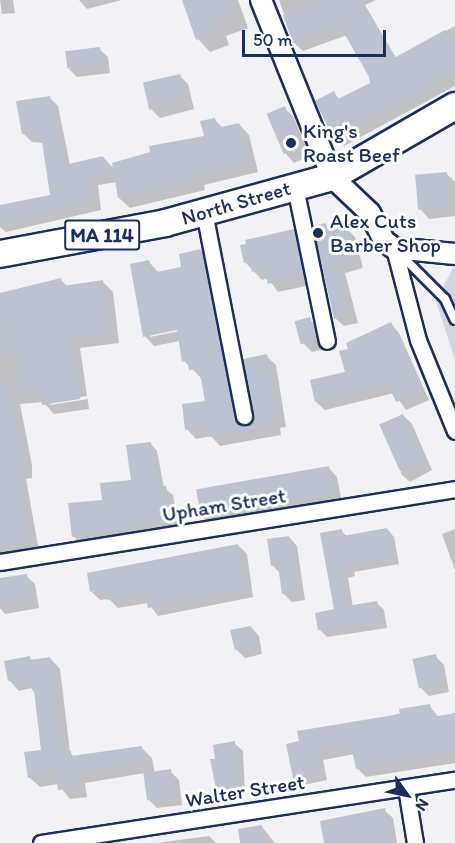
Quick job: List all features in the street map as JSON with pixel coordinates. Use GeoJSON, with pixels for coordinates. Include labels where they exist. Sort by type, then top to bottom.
{"type":"FeatureCollection","features":[{"type":"Feature","properties":{"kind":"highway","name":"North Street"},"geometry":{"type":"LineString","coordinates":[[0,254],[204,212],[332,177],[455,106]]}},
{"type":"Feature","properties":{"kind":"street"},"geometry":{"type":"LineString","coordinates":[[261,0],[332,177],[370,213],[384,241],[394,248],[455,254]]}},
{"type":"Feature","properties":{"kind":"street"},"geometry":{"type":"LineString","coordinates":[[295,187],[327,341]]}},
{"type":"Feature","properties":{"kind":"street"},"geometry":{"type":"LineString","coordinates":[[204,212],[244,416]]}},
{"type":"Feature","properties":{"kind":"street"},"geometry":{"type":"LineString","coordinates":[[394,248],[418,340],[455,431]]}},
{"type":"Feature","properties":{"kind":"street","name":"Upham Street"},"geometry":{"type":"LineString","coordinates":[[0,562],[455,489]]}},
{"type":"Feature","properties":{"kind":"street","name":"Walter Street"},"geometry":{"type":"LineString","coordinates":[[41,843],[455,780]]}},
{"type":"Feature","properties":{"kind":"street"},"geometry":{"type":"LineString","coordinates":[[405,788],[415,843]]}},
{"type":"Feature","properties":{"kind":"lane"},"geometry":{"type":"LineString","coordinates":[[394,248],[445,299],[455,320]]}},
{"type":"Feature","properties":{"kind":"lane"},"geometry":{"type":"LineString","coordinates":[[445,299],[455,300]]}},
{"type":"Feature","properties":{"kind":"shaded area"},"geometry":{"type":"Polygon","coordinates":[[[455,268],[455,360],[436,301],[455,268]]]}},
{"type":"Feature","properties":{"kind":"building"},"geometry":{"type":"Polygon","coordinates":[[[182,0],[231,0],[236,16],[215,23],[217,33],[196,40],[182,0]]]}},
{"type":"Feature","properties":{"kind":"building"},"geometry":{"type":"Polygon","coordinates":[[[323,0],[360,0],[394,58],[445,30],[455,45],[455,72],[334,138],[315,101],[334,91],[338,99],[370,83],[369,77],[340,26],[293,43],[283,15],[323,0]]]}},
{"type":"Feature","properties":{"kind":"building"},"geometry":{"type":"Polygon","coordinates":[[[100,47],[102,64],[67,68],[65,51],[100,47]]]}},
{"type":"Feature","properties":{"kind":"building"},"geometry":{"type":"Polygon","coordinates":[[[180,74],[186,101],[149,110],[143,83],[180,74]]]}},
{"type":"Feature","properties":{"kind":"building"},"geometry":{"type":"Polygon","coordinates":[[[50,96],[64,165],[103,156],[107,174],[90,176],[93,201],[0,224],[0,205],[50,195],[41,135],[22,134],[16,101],[50,96]]]}},
{"type":"Feature","properties":{"kind":"building"},"geometry":{"type":"Polygon","coordinates":[[[285,106],[302,147],[284,154],[267,114],[285,106]]]}},
{"type":"Feature","properties":{"kind":"building"},"geometry":{"type":"Polygon","coordinates":[[[215,118],[217,128],[239,123],[249,162],[195,175],[196,180],[118,198],[112,163],[150,152],[149,146],[204,136],[200,121],[215,118]]]}},
{"type":"Feature","properties":{"kind":"building"},"geometry":{"type":"Polygon","coordinates":[[[447,172],[450,207],[418,210],[415,175],[447,172]]]}},
{"type":"Feature","properties":{"kind":"building"},"geometry":{"type":"Polygon","coordinates":[[[326,223],[328,231],[347,226],[356,259],[337,264],[350,314],[334,319],[313,226],[326,223]]]}},
{"type":"Feature","properties":{"kind":"building"},"geometry":{"type":"Polygon","coordinates":[[[294,229],[304,276],[268,284],[264,269],[252,272],[250,262],[244,263],[240,245],[246,244],[245,240],[294,229]]]}},
{"type":"Feature","properties":{"kind":"building"},"geometry":{"type":"Polygon","coordinates":[[[201,249],[235,418],[245,426],[253,419],[243,359],[267,354],[277,417],[271,418],[273,426],[209,437],[207,426],[185,430],[182,404],[205,401],[199,369],[189,370],[187,360],[182,362],[177,330],[143,337],[130,264],[149,260],[152,273],[181,267],[179,254],[201,249]]]}},
{"type":"Feature","properties":{"kind":"building"},"geometry":{"type":"Polygon","coordinates":[[[61,278],[63,286],[103,280],[110,333],[70,338],[80,399],[42,405],[40,391],[21,393],[17,354],[2,357],[0,293],[61,278]]]}},
{"type":"Feature","properties":{"kind":"building"},"geometry":{"type":"Polygon","coordinates":[[[310,317],[316,340],[301,344],[295,321],[310,317]]]}},
{"type":"Feature","properties":{"kind":"building"},"geometry":{"type":"Polygon","coordinates":[[[391,322],[422,392],[396,402],[388,384],[315,402],[310,380],[345,372],[339,351],[348,349],[346,343],[391,322]]]}},
{"type":"Feature","properties":{"kind":"building"},"geometry":{"type":"Polygon","coordinates":[[[8,377],[22,454],[22,468],[17,469],[29,542],[0,546],[0,378],[8,377]]]}},
{"type":"Feature","properties":{"kind":"building"},"geometry":{"type":"Polygon","coordinates":[[[403,414],[424,461],[400,471],[379,425],[403,414]]]}},
{"type":"Feature","properties":{"kind":"building"},"geometry":{"type":"Polygon","coordinates":[[[151,442],[159,487],[166,486],[173,521],[72,537],[68,503],[102,500],[100,483],[131,480],[126,445],[151,442]]]}},
{"type":"Feature","properties":{"kind":"building"},"geometry":{"type":"Polygon","coordinates":[[[329,466],[334,494],[201,517],[196,489],[329,466]]]}},
{"type":"Feature","properties":{"kind":"building"},"geometry":{"type":"Polygon","coordinates":[[[387,528],[392,557],[348,565],[349,569],[341,571],[347,606],[377,601],[380,621],[318,630],[315,613],[334,609],[320,533],[342,529],[343,536],[387,528]]]}},
{"type":"Feature","properties":{"kind":"building"},"geometry":{"type":"Polygon","coordinates":[[[289,536],[298,592],[282,594],[278,565],[271,566],[267,539],[289,536]]]}},
{"type":"Feature","properties":{"kind":"building"},"geometry":{"type":"Polygon","coordinates":[[[238,544],[245,589],[148,608],[145,594],[108,600],[100,590],[90,592],[87,573],[238,544]]]}},
{"type":"Feature","properties":{"kind":"building"},"geometry":{"type":"Polygon","coordinates":[[[27,574],[31,600],[0,605],[0,578],[27,574]]]}},
{"type":"Feature","properties":{"kind":"building"},"geometry":{"type":"Polygon","coordinates":[[[251,626],[254,645],[235,650],[230,630],[251,626]]]}},
{"type":"Feature","properties":{"kind":"building"},"geometry":{"type":"Polygon","coordinates":[[[436,654],[442,683],[419,688],[413,659],[436,654]]]}},
{"type":"Feature","properties":{"kind":"building"},"geometry":{"type":"Polygon","coordinates":[[[30,656],[31,660],[50,657],[61,753],[71,751],[71,756],[142,746],[145,762],[75,773],[77,787],[58,790],[55,773],[28,778],[24,752],[41,750],[33,682],[24,684],[23,678],[8,681],[4,661],[30,656]]]}},
{"type":"Feature","properties":{"kind":"building"},"geometry":{"type":"Polygon","coordinates":[[[430,704],[433,717],[455,713],[455,752],[356,769],[351,745],[315,751],[319,772],[293,778],[286,744],[299,741],[297,731],[400,714],[399,709],[430,704]]]}},
{"type":"Feature","properties":{"kind":"building"},"geometry":{"type":"Polygon","coordinates":[[[235,741],[237,786],[216,789],[210,759],[215,759],[213,745],[235,741]]]}},
{"type":"Feature","properties":{"kind":"building"},"geometry":{"type":"Polygon","coordinates":[[[171,769],[175,797],[147,801],[143,773],[171,769]]]}},
{"type":"Feature","properties":{"kind":"building"},"geometry":{"type":"Polygon","coordinates":[[[385,808],[391,843],[324,843],[320,821],[385,808]]]}},
{"type":"Feature","properties":{"kind":"building"},"geometry":{"type":"Polygon","coordinates":[[[262,825],[265,843],[240,843],[238,829],[262,825]]]}},
{"type":"Feature","properties":{"kind":"place","name":"King's Roast Beef"},"geometry":{"type":"Point","coordinates":[291,143]}},
{"type":"Feature","properties":{"kind":"place","name":"Alex Cuts Barber Shop"},"geometry":{"type":"Point","coordinates":[318,233]}}]}
